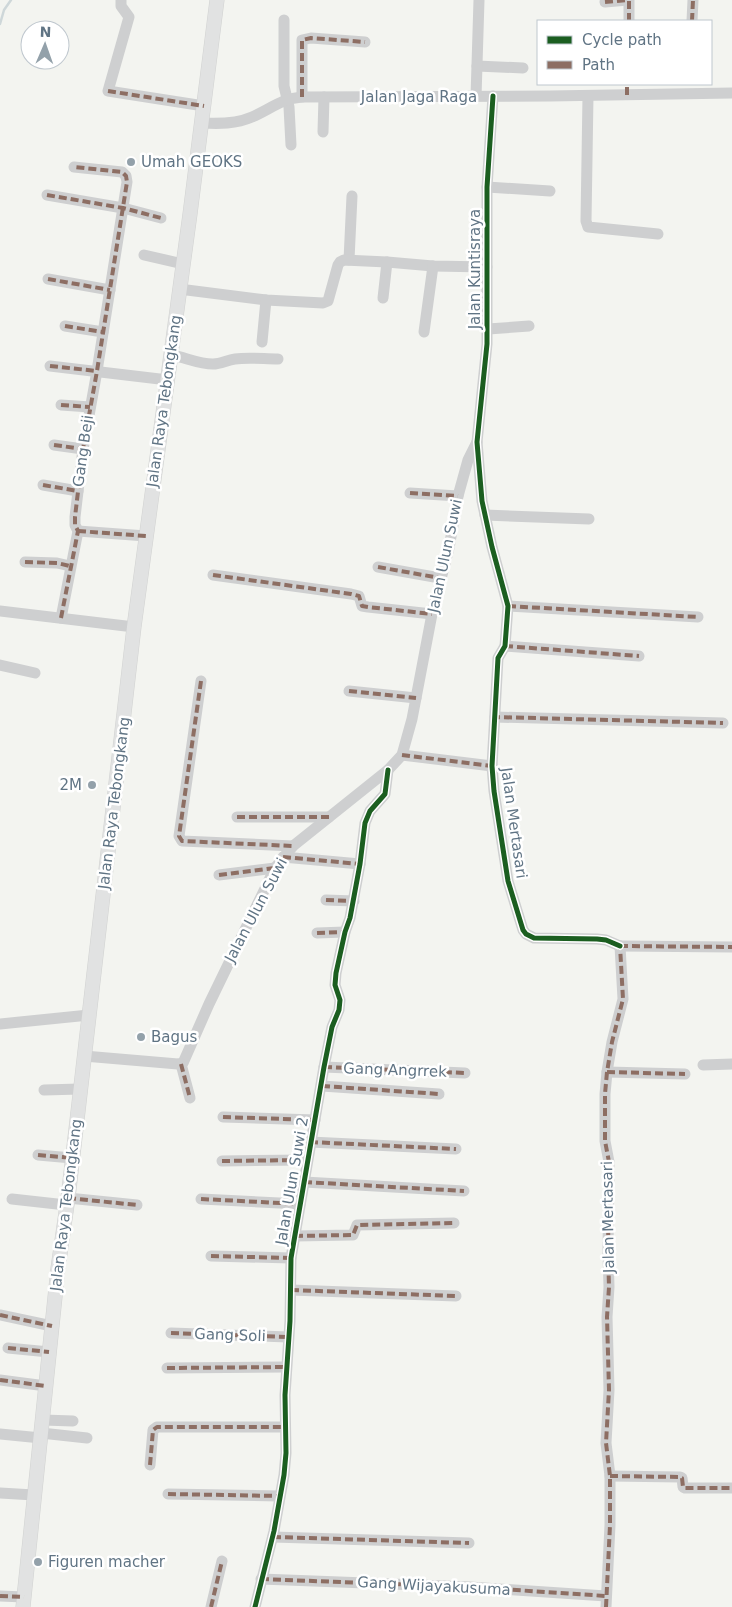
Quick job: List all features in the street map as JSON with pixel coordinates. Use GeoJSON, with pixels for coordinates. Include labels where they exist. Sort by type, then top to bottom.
{"type":"FeatureCollection","features":[{"type":"Feature","properties":{"kind":"main road","name":"Jalan Raya Tebongkang"},"geometry":{"type":"LineString","coordinates":[[23,1602],[52,1326],[134,628],[217,0]]}},
{"type":"Feature","properties":{"kind":"street"},"geometry":{"type":"LineString","coordinates":[[121,0],[122,6],[129,17],[108,91],[204,106]]}},
{"type":"Feature","properties":{"kind":"street"},"geometry":{"type":"LineString","coordinates":[[476,97],[478,0]]}},
{"type":"Feature","properties":{"kind":"street"},"geometry":{"type":"LineString","coordinates":[[604,2],[629,0],[628,20]]}},
{"type":"Feature","properties":{"kind":"street"},"geometry":{"type":"LineString","coordinates":[[692,20],[693,0]]}},
{"type":"Feature","properties":{"kind":"street"},"geometry":{"type":"LineString","coordinates":[[284,20],[284,86],[295,98]]}},
{"type":"Feature","properties":{"kind":"street"},"geometry":{"type":"LineString","coordinates":[[291,146],[302,40],[311,38],[364,42]]}},
{"type":"Feature","properties":{"kind":"street"},"geometry":{"type":"LineString","coordinates":[[477,66],[523,68]]}},
{"type":"Feature","properties":{"kind":"street","name":"Jalan Jaga Raga"},"geometry":{"type":"LineString","coordinates":[[202,122],[217,124],[242,121],[295,98],[588,96],[627,90],[732,93]]}},
{"type":"Feature","properties":{"kind":"street","name":"Jalan Kuntisraya"},"geometry":{"type":"LineString","coordinates":[[477,442],[488,329],[487,187],[493,96]]}},
{"type":"Feature","properties":{"kind":"street"},"geometry":{"type":"LineString","coordinates":[[588,96],[586,221],[588,227],[658,234]]}},
{"type":"Feature","properties":{"kind":"street"},"geometry":{"type":"LineString","coordinates":[[323,132],[324,97]]}},
{"type":"Feature","properties":{"kind":"street","name":"Gang Beji"},"geometry":{"type":"LineString","coordinates":[[61,618],[78,531],[75,525],[83,449],[104,332],[126,182],[126,176],[122,172],[74,167]]}},
{"type":"Feature","properties":{"kind":"street"},"geometry":{"type":"LineString","coordinates":[[487,187],[550,191]]}},
{"type":"Feature","properties":{"kind":"street"},"geometry":{"type":"LineString","coordinates":[[47,196],[123,208],[161,218]]}},
{"type":"Feature","properties":{"kind":"street"},"geometry":{"type":"LineString","coordinates":[[179,289],[266,300],[326,303],[329,299],[340,262],[349,260],[352,196]]}},
{"type":"Feature","properties":{"kind":"street"},"geometry":{"type":"LineString","coordinates":[[144,255],[183,264]]}},
{"type":"Feature","properties":{"kind":"street","name":"Jalan Kuntisraya"},"geometry":{"type":"LineString","coordinates":[[349,260],[433,266],[487,267]]}},
{"type":"Feature","properties":{"kind":"street"},"geometry":{"type":"LineString","coordinates":[[383,298],[387,262]]}},
{"type":"Feature","properties":{"kind":"street"},"geometry":{"type":"LineString","coordinates":[[424,332],[433,266]]}},
{"type":"Feature","properties":{"kind":"street"},"geometry":{"type":"LineString","coordinates":[[48,279],[110,290]]}},
{"type":"Feature","properties":{"kind":"street"},"geometry":{"type":"LineString","coordinates":[[262,342],[266,300]]}},
{"type":"Feature","properties":{"kind":"street"},"geometry":{"type":"LineString","coordinates":[[66,326],[104,332]]}},
{"type":"Feature","properties":{"kind":"street"},"geometry":{"type":"LineString","coordinates":[[488,329],[529,326]]}},
{"type":"Feature","properties":{"kind":"street"},"geometry":{"type":"LineString","coordinates":[[171,355],[182,356],[194,362],[212,364],[236,359],[278,359]]}},
{"type":"Feature","properties":{"kind":"street"},"geometry":{"type":"LineString","coordinates":[[50,366],[168,380]]}},
{"type":"Feature","properties":{"kind":"street"},"geometry":{"type":"LineString","coordinates":[[61,405],[90,407]]}},
{"type":"Feature","properties":{"kind":"street","name":"Jalan Ulun Suwi"},"geometry":{"type":"LineString","coordinates":[[182,1064],[275,868],[293,846],[388,770],[402,755],[416,698],[440,578],[449,548],[458,496],[468,460],[477,442]]}},
{"type":"Feature","properties":{"kind":"street","name":"Jalan Mertasari"},"geometry":{"type":"LineString","coordinates":[[477,442],[480,485],[485,516],[508,606],[505,646],[498,658],[492,766],[508,881],[523,930],[526,934],[534,938],[606,940],[620,946],[623,999],[607,1072],[605,1135],[609,1162],[608,1254],[610,1287],[607,1318],[609,1390],[606,1443],[610,1476],[610,1525],[606,1601]]}},
{"type":"Feature","properties":{"kind":"street"},"geometry":{"type":"LineString","coordinates":[[54,445],[83,449]]}},
{"type":"Feature","properties":{"kind":"street"},"geometry":{"type":"LineString","coordinates":[[43,485],[78,491]]}},
{"type":"Feature","properties":{"kind":"street"},"geometry":{"type":"LineString","coordinates":[[410,493],[458,496]]}},
{"type":"Feature","properties":{"kind":"street"},"geometry":{"type":"LineString","coordinates":[[485,516],[589,519]]}},
{"type":"Feature","properties":{"kind":"street"},"geometry":{"type":"LineString","coordinates":[[78,531],[146,536]]}},
{"type":"Feature","properties":{"kind":"street"},"geometry":{"type":"LineString","coordinates":[[25,562],[57,563],[70,566]]}},
{"type":"Feature","properties":{"kind":"street"},"geometry":{"type":"LineString","coordinates":[[378,567],[440,578]]}},
{"type":"Feature","properties":{"kind":"street"},"geometry":{"type":"LineString","coordinates":[[213,575],[351,594],[359,596],[362,606],[432,614]]}},
{"type":"Feature","properties":{"kind":"street"},"geometry":{"type":"LineString","coordinates":[[508,606],[698,617]]}},
{"type":"Feature","properties":{"kind":"street"},"geometry":{"type":"LineString","coordinates":[[0,611],[134,628]]}},
{"type":"Feature","properties":{"kind":"street"},"geometry":{"type":"LineString","coordinates":[[505,646],[639,656]]}},
{"type":"Feature","properties":{"kind":"street"},"geometry":{"type":"LineString","coordinates":[[0,666],[35,673]]}},
{"type":"Feature","properties":{"kind":"street"},"geometry":{"type":"LineString","coordinates":[[201,681],[178,836],[182,840],[293,846]]}},
{"type":"Feature","properties":{"kind":"street"},"geometry":{"type":"LineString","coordinates":[[349,691],[416,698]]}},
{"type":"Feature","properties":{"kind":"street"},"geometry":{"type":"LineString","coordinates":[[495,717],[723,723]]}},
{"type":"Feature","properties":{"kind":"street"},"geometry":{"type":"LineString","coordinates":[[402,755],[492,766]]}},
{"type":"Feature","properties":{"kind":"street","name":"Jalan Ulun Suwi 2"},"geometry":{"type":"LineString","coordinates":[[255,1607],[273,1537],[286,1453],[286,1368],[291,1258],[294,1236],[324,1067],[332,1027],[339,1010],[340,1000],[335,980],[345,932],[354,901],[366,817],[385,794],[388,770]]}},
{"type":"Feature","properties":{"kind":"street"},"geometry":{"type":"LineString","coordinates":[[237,817],[329,817]]}},
{"type":"Feature","properties":{"kind":"street"},"geometry":{"type":"LineString","coordinates":[[283,857],[360,864]]}},
{"type":"Feature","properties":{"kind":"street"},"geometry":{"type":"LineString","coordinates":[[219,875],[275,868]]}},
{"type":"Feature","properties":{"kind":"street"},"geometry":{"type":"LineString","coordinates":[[326,900],[354,901]]}},
{"type":"Feature","properties":{"kind":"street"},"geometry":{"type":"LineString","coordinates":[[317,933],[345,932]]}},
{"type":"Feature","properties":{"kind":"street"},"geometry":{"type":"LineString","coordinates":[[620,946],[732,947]]}},
{"type":"Feature","properties":{"kind":"street"},"geometry":{"type":"LineString","coordinates":[[0,1024],[89,1015]]}},
{"type":"Feature","properties":{"kind":"street"},"geometry":{"type":"LineString","coordinates":[[84,1056],[182,1064],[190,1098]]}},
{"type":"Feature","properties":{"kind":"street"},"geometry":{"type":"LineString","coordinates":[[703,1064],[732,1064]]}},
{"type":"Feature","properties":{"kind":"street","name":"Gang Angrrek"},"geometry":{"type":"LineString","coordinates":[[324,1067],[465,1073]]}},
{"type":"Feature","properties":{"kind":"street"},"geometry":{"type":"LineString","coordinates":[[607,1072],[685,1074]]}},
{"type":"Feature","properties":{"kind":"street"},"geometry":{"type":"LineString","coordinates":[[322,1086],[439,1094]]}},
{"type":"Feature","properties":{"kind":"street"},"geometry":{"type":"LineString","coordinates":[[44,1090],[80,1089]]}},
{"type":"Feature","properties":{"kind":"street"},"geometry":{"type":"LineString","coordinates":[[223,1117],[315,1120]]}},
{"type":"Feature","properties":{"kind":"street"},"geometry":{"type":"LineString","coordinates":[[310,1142],[456,1148]]}},
{"type":"Feature","properties":{"kind":"street"},"geometry":{"type":"LineString","coordinates":[[38,1155],[72,1158]]}},
{"type":"Feature","properties":{"kind":"street"},"geometry":{"type":"LineString","coordinates":[[222,1161],[307,1160]]}},
{"type":"Feature","properties":{"kind":"street"},"geometry":{"type":"LineString","coordinates":[[304,1182],[464,1191]]}},
{"type":"Feature","properties":{"kind":"street"},"geometry":{"type":"LineString","coordinates":[[12,1199],[138,1205]]}},
{"type":"Feature","properties":{"kind":"street"},"geometry":{"type":"LineString","coordinates":[[201,1199],[300,1204]]}},
{"type":"Feature","properties":{"kind":"street"},"geometry":{"type":"LineString","coordinates":[[294,1236],[353,1235],[357,1226],[454,1223]]}},
{"type":"Feature","properties":{"kind":"street"},"geometry":{"type":"LineString","coordinates":[[211,1256],[291,1258]]}},
{"type":"Feature","properties":{"kind":"street"},"geometry":{"type":"LineString","coordinates":[[291,1290],[456,1296]]}},
{"type":"Feature","properties":{"kind":"street"},"geometry":{"type":"LineString","coordinates":[[0,1315],[52,1326]]}},
{"type":"Feature","properties":{"kind":"street","name":"Gang Soli"},"geometry":{"type":"LineString","coordinates":[[171,1333],[288,1337]]}},
{"type":"Feature","properties":{"kind":"street"},"geometry":{"type":"LineString","coordinates":[[8,1348],[50,1352]]}},
{"type":"Feature","properties":{"kind":"street"},"geometry":{"type":"LineString","coordinates":[[166,1368],[286,1368]]}},
{"type":"Feature","properties":{"kind":"street"},"geometry":{"type":"LineString","coordinates":[[0,1380],[46,1386]]}},
{"type":"Feature","properties":{"kind":"street"},"geometry":{"type":"LineString","coordinates":[[0,1434],[42,1430],[73,1421]]}},
{"type":"Feature","properties":{"kind":"street"},"geometry":{"type":"LineString","coordinates":[[150,1465],[154,1430],[157,1427],[285,1427]]}},
{"type":"Feature","properties":{"kind":"street"},"geometry":{"type":"LineString","coordinates":[[42,1430],[87,1438]]}},
{"type":"Feature","properties":{"kind":"street"},"geometry":{"type":"LineString","coordinates":[[610,1476],[680,1477],[685,1488],[732,1488]]}},
{"type":"Feature","properties":{"kind":"street"},"geometry":{"type":"LineString","coordinates":[[0,1493],[34,1496]]}},
{"type":"Feature","properties":{"kind":"street"},"geometry":{"type":"LineString","coordinates":[[168,1494],[279,1496]]}},
{"type":"Feature","properties":{"kind":"street"},"geometry":{"type":"LineString","coordinates":[[273,1537],[469,1543]]}},
{"type":"Feature","properties":{"kind":"street"},"geometry":{"type":"LineString","coordinates":[[211,1607],[222,1561]]}},
{"type":"Feature","properties":{"kind":"street","name":"Gang Wijayakusuma"},"geometry":{"type":"LineString","coordinates":[[261,1579],[470,1587],[606,1601]]}},
{"type":"Feature","properties":{"kind":"street"},"geometry":{"type":"LineString","coordinates":[[0,1596],[23,1602]]}},
{"type":"Feature","properties":{"kind":"waterway"},"geometry":{"type":"LineString","coordinates":[[0,24],[4,10],[11,0]]}},
{"type":"Feature","properties":{"kind":"marked path"},"geometry":{"type":"LineString","coordinates":[[605,2],[628,0]]}},
{"type":"Feature","properties":{"kind":"marked path"},"geometry":{"type":"LineString","coordinates":[[629,0],[629,20]]}},
{"type":"Feature","properties":{"kind":"marked path"},"geometry":{"type":"LineString","coordinates":[[692,20],[693,0]]}},
{"type":"Feature","properties":{"kind":"marked path"},"geometry":{"type":"LineString","coordinates":[[302,97],[302,40],[311,38],[365,42]]}},
{"type":"Feature","properties":{"kind":"marked path"},"geometry":{"type":"LineString","coordinates":[[627,85],[627,95]]}},
{"type":"Feature","properties":{"kind":"marked path"},"geometry":{"type":"LineString","coordinates":[[108,91],[204,106]]}},
{"type":"Feature","properties":{"kind":"marked path"},"geometry":{"type":"LineString","coordinates":[[61,618],[78,531],[75,525],[75,517],[83,449],[127,182],[126,176],[122,172],[74,167]]}},
{"type":"Feature","properties":{"kind":"marked path"},"geometry":{"type":"LineString","coordinates":[[47,195],[123,208],[161,218]]}},
{"type":"Feature","properties":{"kind":"marked path"},"geometry":{"type":"LineString","coordinates":[[48,279],[110,290]]}},
{"type":"Feature","properties":{"kind":"marked path"},"geometry":{"type":"LineString","coordinates":[[65,326],[103,332]]}},
{"type":"Feature","properties":{"kind":"marked path"},"geometry":{"type":"LineString","coordinates":[[50,366],[97,371]]}},
{"type":"Feature","properties":{"kind":"marked path"},"geometry":{"type":"LineString","coordinates":[[61,405],[90,407]]}},
{"type":"Feature","properties":{"kind":"marked path"},"geometry":{"type":"LineString","coordinates":[[54,445],[83,449]]}},
{"type":"Feature","properties":{"kind":"marked path"},"geometry":{"type":"LineString","coordinates":[[43,485],[78,491]]}},
{"type":"Feature","properties":{"kind":"marked path"},"geometry":{"type":"LineString","coordinates":[[410,493],[458,496]]}},
{"type":"Feature","properties":{"kind":"marked path"},"geometry":{"type":"LineString","coordinates":[[78,531],[146,536]]}},
{"type":"Feature","properties":{"kind":"marked path"},"geometry":{"type":"LineString","coordinates":[[25,562],[57,563],[70,566]]}},
{"type":"Feature","properties":{"kind":"marked path"},"geometry":{"type":"LineString","coordinates":[[378,567],[440,578]]}},
{"type":"Feature","properties":{"kind":"marked path"},"geometry":{"type":"LineString","coordinates":[[213,575],[351,594],[359,596],[362,606],[432,614]]}},
{"type":"Feature","properties":{"kind":"marked path"},"geometry":{"type":"LineString","coordinates":[[508,606],[698,617]]}},
{"type":"Feature","properties":{"kind":"marked path"},"geometry":{"type":"LineString","coordinates":[[505,646],[639,656]]}},
{"type":"Feature","properties":{"kind":"marked path"},"geometry":{"type":"LineString","coordinates":[[201,681],[179,836],[182,841],[293,846]]}},
{"type":"Feature","properties":{"kind":"marked path"},"geometry":{"type":"LineString","coordinates":[[349,691],[416,698]]}},
{"type":"Feature","properties":{"kind":"marked path"},"geometry":{"type":"LineString","coordinates":[[495,720],[495,717],[723,723]]}},
{"type":"Feature","properties":{"kind":"marked path"},"geometry":{"type":"LineString","coordinates":[[402,755],[492,766]]}},
{"type":"Feature","properties":{"kind":"marked path"},"geometry":{"type":"LineString","coordinates":[[237,817],[329,817]]}},
{"type":"Feature","properties":{"kind":"marked path"},"geometry":{"type":"LineString","coordinates":[[283,857],[360,864]]}},
{"type":"Feature","properties":{"kind":"marked path"},"geometry":{"type":"LineString","coordinates":[[219,875],[275,868]]}},
{"type":"Feature","properties":{"kind":"marked path"},"geometry":{"type":"LineString","coordinates":[[326,900],[354,901]]}},
{"type":"Feature","properties":{"kind":"marked path"},"geometry":{"type":"LineString","coordinates":[[317,933],[345,932]]}},
{"type":"Feature","properties":{"kind":"marked path"},"geometry":{"type":"LineString","coordinates":[[620,946],[732,947]]}},
{"type":"Feature","properties":{"kind":"marked path"},"geometry":{"type":"LineString","coordinates":[[606,1607],[610,1476],[606,1443],[609,1390],[607,1317],[609,1287],[609,1162],[605,1141],[605,1094],[612,1042],[623,999],[620,946]]}},
{"type":"Feature","properties":{"kind":"marked path"},"geometry":{"type":"LineString","coordinates":[[181,1064],[190,1098]]}},
{"type":"Feature","properties":{"kind":"marked path"},"geometry":{"type":"LineString","coordinates":[[324,1067],[465,1073]]}},
{"type":"Feature","properties":{"kind":"marked path"},"geometry":{"type":"LineString","coordinates":[[607,1072],[685,1074]]}},
{"type":"Feature","properties":{"kind":"marked path"},"geometry":{"type":"LineString","coordinates":[[322,1086],[439,1094]]}},
{"type":"Feature","properties":{"kind":"marked path"},"geometry":{"type":"LineString","coordinates":[[223,1117],[315,1120]]}},
{"type":"Feature","properties":{"kind":"marked path"},"geometry":{"type":"LineString","coordinates":[[310,1142],[456,1149]]}},
{"type":"Feature","properties":{"kind":"marked path"},"geometry":{"type":"LineString","coordinates":[[38,1155],[72,1158]]}},
{"type":"Feature","properties":{"kind":"marked path"},"geometry":{"type":"LineString","coordinates":[[222,1161],[307,1160]]}},
{"type":"Feature","properties":{"kind":"marked path"},"geometry":{"type":"LineString","coordinates":[[304,1182],[464,1191]]}},
{"type":"Feature","properties":{"kind":"marked path"},"geometry":{"type":"LineString","coordinates":[[68,1198],[137,1205]]}},
{"type":"Feature","properties":{"kind":"marked path"},"geometry":{"type":"LineString","coordinates":[[201,1199],[300,1204]]}},
{"type":"Feature","properties":{"kind":"marked path"},"geometry":{"type":"LineString","coordinates":[[295,1236],[353,1235],[357,1225],[454,1223]]}},
{"type":"Feature","properties":{"kind":"marked path"},"geometry":{"type":"LineString","coordinates":[[211,1256],[291,1258]]}},
{"type":"Feature","properties":{"kind":"marked path"},"geometry":{"type":"LineString","coordinates":[[291,1290],[456,1296]]}},
{"type":"Feature","properties":{"kind":"marked path"},"geometry":{"type":"LineString","coordinates":[[0,1315],[52,1326]]}},
{"type":"Feature","properties":{"kind":"marked path"},"geometry":{"type":"LineString","coordinates":[[171,1333],[288,1337]]}},
{"type":"Feature","properties":{"kind":"marked path"},"geometry":{"type":"LineString","coordinates":[[8,1348],[49,1352]]}},
{"type":"Feature","properties":{"kind":"marked path"},"geometry":{"type":"LineString","coordinates":[[167,1368],[286,1367]]}},
{"type":"Feature","properties":{"kind":"marked path"},"geometry":{"type":"LineString","coordinates":[[0,1380],[46,1386]]}},
{"type":"Feature","properties":{"kind":"marked path"},"geometry":{"type":"LineString","coordinates":[[150,1465],[153,1430],[157,1427],[285,1427]]}},
{"type":"Feature","properties":{"kind":"marked path"},"geometry":{"type":"LineString","coordinates":[[610,1476],[680,1477],[685,1488],[732,1488]]}},
{"type":"Feature","properties":{"kind":"marked path"},"geometry":{"type":"LineString","coordinates":[[168,1494],[279,1496]]}},
{"type":"Feature","properties":{"kind":"marked path"},"geometry":{"type":"LineString","coordinates":[[273,1537],[469,1543]]}},
{"type":"Feature","properties":{"kind":"marked path"},"geometry":{"type":"LineString","coordinates":[[211,1607],[222,1561]]}},
{"type":"Feature","properties":{"kind":"marked path"},"geometry":{"type":"LineString","coordinates":[[261,1579],[470,1587],[606,1596]]}},
{"type":"Feature","properties":{"kind":"marked path"},"geometry":{"type":"LineString","coordinates":[[0,1596],[24,1597]]}},
{"type":"Feature","properties":{"kind":"cycle path"},"geometry":{"type":"LineString","coordinates":[[493,96],[487,187],[487,344],[477,442],[482,501],[508,606],[505,646],[498,658],[492,766],[494,791],[508,881],[523,930],[526,934],[534,938],[606,940],[620,946]]}},
{"type":"Feature","properties":{"kind":"cycle path"},"geometry":{"type":"LineString","coordinates":[[255,1607],[274,1531],[284,1475],[286,1453],[285,1395],[290,1321],[291,1258],[324,1067],[332,1027],[339,1010],[340,1000],[335,985],[336,973],[350,918],[365,823],[370,811],[385,794],[388,770]]}},
{"type":"Feature","properties":{"kind":"place","name":"Umah GEOKS"},"geometry":{"type":"Point","coordinates":[131,162]}},
{"type":"Feature","properties":{"kind":"place","name":"2M"},"geometry":{"type":"Point","coordinates":[92,785]}},
{"type":"Feature","properties":{"kind":"place","name":"Bagus"},"geometry":{"type":"Point","coordinates":[141,1037]}},
{"type":"Feature","properties":{"kind":"place","name":"Figuren macher"},"geometry":{"type":"Point","coordinates":[38,1562]}}]}
